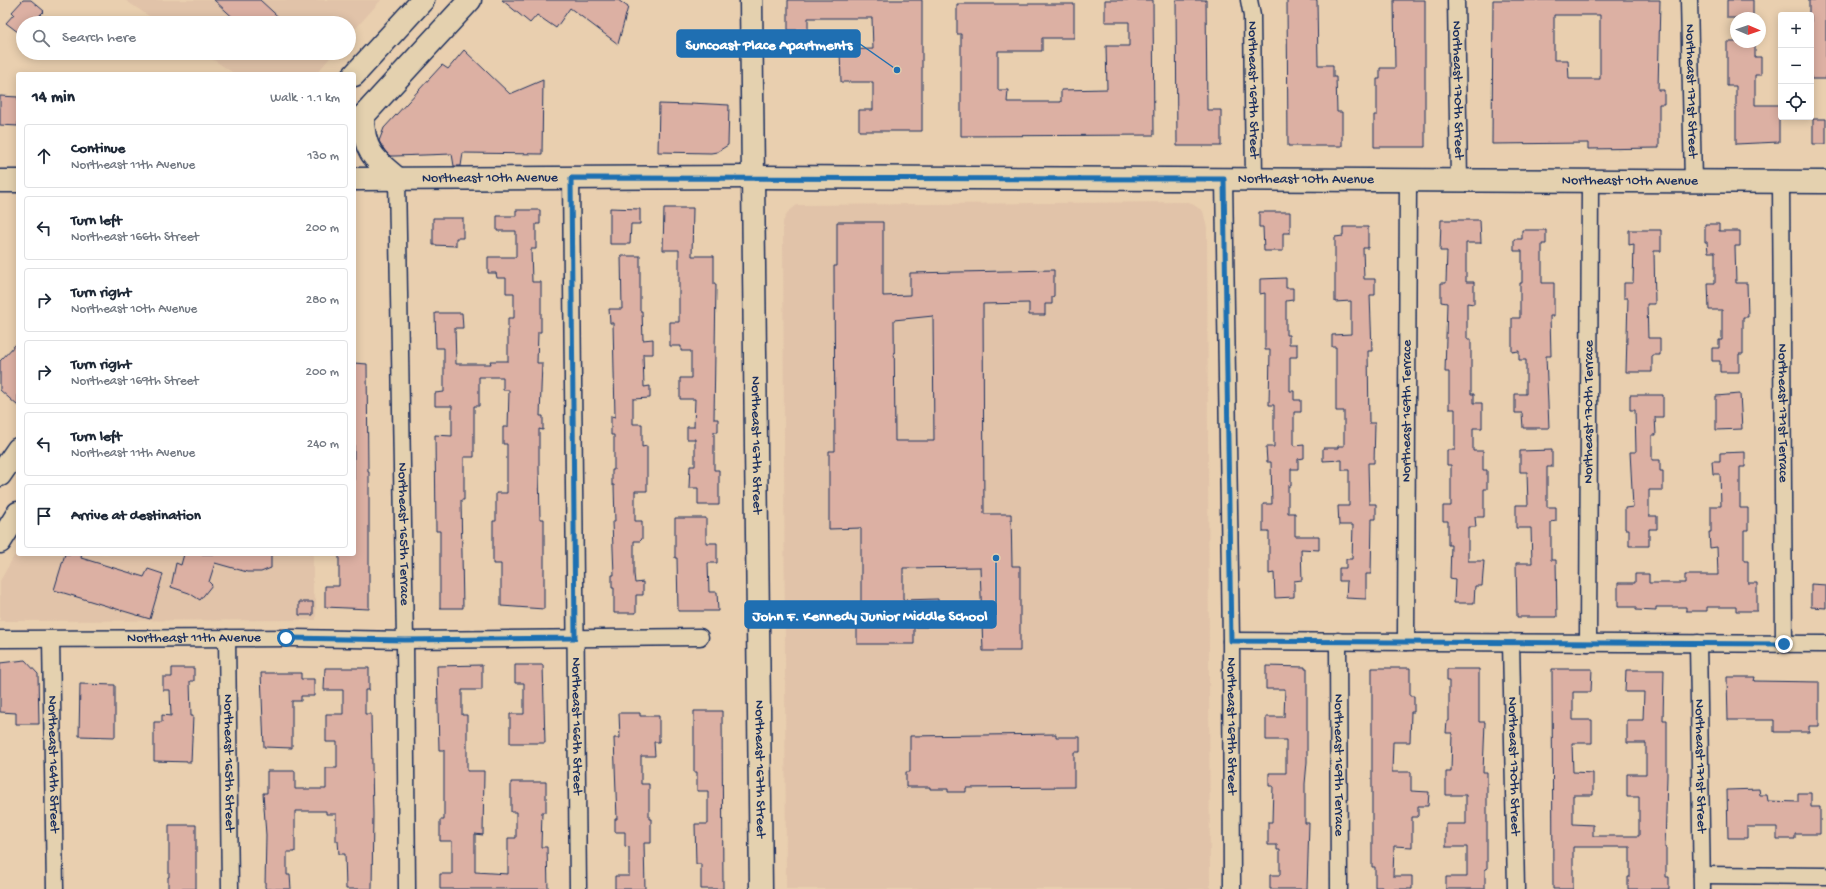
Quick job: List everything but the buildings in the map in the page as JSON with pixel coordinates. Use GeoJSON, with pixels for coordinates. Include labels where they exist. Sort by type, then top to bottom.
{"type":"FeatureCollection","features":[{"type":"Feature","properties":{"kind":"street"},"geometry":{"type":"LineString","coordinates":[[356,73],[423,0]]}},
{"type":"Feature","properties":{"kind":"street"},"geometry":{"type":"LineString","coordinates":[[397,178],[375,160],[366,144],[358,121],[470,0]]}},
{"type":"Feature","properties":{"kind":"street","name":"Northeast 167th Street"},"geometry":{"type":"LineString","coordinates":[[751,0],[761,889]]}},
{"type":"Feature","properties":{"kind":"street","name":"Northeast 169th Street"},"geometry":{"type":"LineString","coordinates":[[1249,0],[1252,16],[1254,179]]}},
{"type":"Feature","properties":{"kind":"street","name":"Northeast 170th Street"},"geometry":{"type":"LineString","coordinates":[[1456,0],[1460,180]]}},
{"type":"Feature","properties":{"kind":"street","name":"Northeast 171st Street"},"geometry":{"type":"LineString","coordinates":[[1689,0],[1693,182]]}},
{"type":"Feature","properties":{"kind":"street","name":"Northeast 10th Avenue"},"geometry":{"type":"LineString","coordinates":[[356,179],[753,177],[1826,182]]}},
{"type":"Feature","properties":{"kind":"street","name":"Northeast 165th Terrace"},"geometry":{"type":"LineString","coordinates":[[397,178],[405,640],[407,889]]}},
{"type":"Feature","properties":{"kind":"street","name":"Northeast 166th Street"},"geometry":{"type":"LineString","coordinates":[[571,178],[578,889]]}},
{"type":"Feature","properties":{"kind":"street","name":"Northeast 169th Street"},"geometry":{"type":"LineString","coordinates":[[1224,179],[1231,641],[1232,889]]}},
{"type":"Feature","properties":{"kind":"street","name":"Northeast 169th Terrace"},"geometry":{"type":"LineString","coordinates":[[1406,642],[1408,180]]}},
{"type":"Feature","properties":{"kind":"street"},"geometry":{"type":"LineString","coordinates":[[0,181],[16,181]]}},
{"type":"Feature","properties":{"kind":"street","name":"Northeast 170th Terrace"},"geometry":{"type":"LineString","coordinates":[[1588,643],[1590,181]]}},
{"type":"Feature","properties":{"kind":"street","name":"Northeast 171st Terrace"},"geometry":{"type":"LineString","coordinates":[[1781,182],[1784,644]]}},
{"type":"Feature","properties":{"kind":"street"},"geometry":{"type":"LineString","coordinates":[[0,476],[16,452]]}},
{"type":"Feature","properties":{"kind":"street"},"geometry":{"type":"LineString","coordinates":[[0,542],[16,516]]}},
{"type":"Feature","properties":{"kind":"street","name":"Northeast 11th Avenue"},"geometry":{"type":"LineString","coordinates":[[0,639],[227,638],[405,640],[700,637]]}},
{"type":"Feature","properties":{"kind":"street","name":"Northeast 165th Street"},"geometry":{"type":"LineString","coordinates":[[227,638],[230,889]]}},
{"type":"Feature","properties":{"kind":"street","name":"Northeast 164th Street"},"geometry":{"type":"LineString","coordinates":[[51,639],[55,889]]}},
{"type":"Feature","properties":{"kind":"street"},"geometry":{"type":"LineString","coordinates":[[1231,641],[1826,644]]}},
{"type":"Feature","properties":{"kind":"street","name":"Northeast 169th Terrace"},"geometry":{"type":"LineString","coordinates":[[1338,642],[1339,889]]}},
{"type":"Feature","properties":{"kind":"street","name":"Northeast 170th Street"},"geometry":{"type":"LineString","coordinates":[[1511,642],[1516,889]]}},
{"type":"Feature","properties":{"kind":"street","name":"Northeast 171st Street"},"geometry":{"type":"LineString","coordinates":[[1698,644],[1702,882]]}},
{"type":"Feature","properties":{"kind":"street"},"geometry":{"type":"LineString","coordinates":[[1702,882],[1826,876]]}},
{"type":"Feature","properties":{"kind":"shaded area"},"geometry":{"type":"Polygon","coordinates":[[[125,0],[381,0],[356,28],[356,16],[149,16],[125,0]]]}},
{"type":"Feature","properties":{"kind":"shaded area"},"geometry":{"type":"Polygon","coordinates":[[[214,60],[328,60],[318,72],[232,72],[214,60]]]}},
{"type":"Feature","properties":{"kind":"shaded area"},"geometry":{"type":"Polygon","coordinates":[[[1189,202],[1203,211],[1207,228],[1210,889],[786,889],[783,222],[787,213],[797,205],[1189,202]]]}},
{"type":"Feature","properties":{"kind":"shaded area"},"geometry":{"type":"Polygon","coordinates":[[[16,553],[16,556],[313,556],[313,594],[316,600],[316,620],[0,621],[0,581],[16,553]]]}},
{"type":"Feature","properties":{"kind":"place","name":"Suncoast Place Apartments"},"geometry":{"type":"Point","coordinates":[897,70]}},
{"type":"Feature","properties":{"kind":"place","name":"John F. Kennedy Junior Middle School"},"geometry":{"type":"Point","coordinates":[996,558]}},
{"type":"Feature","properties":{"kind":"route"},"geometry":{"type":"LineString","coordinates":[[286,638],[405,640],[575,638],[571,178],[753,177],[1224,179],[1231,641],[1784,644]]}}]}
